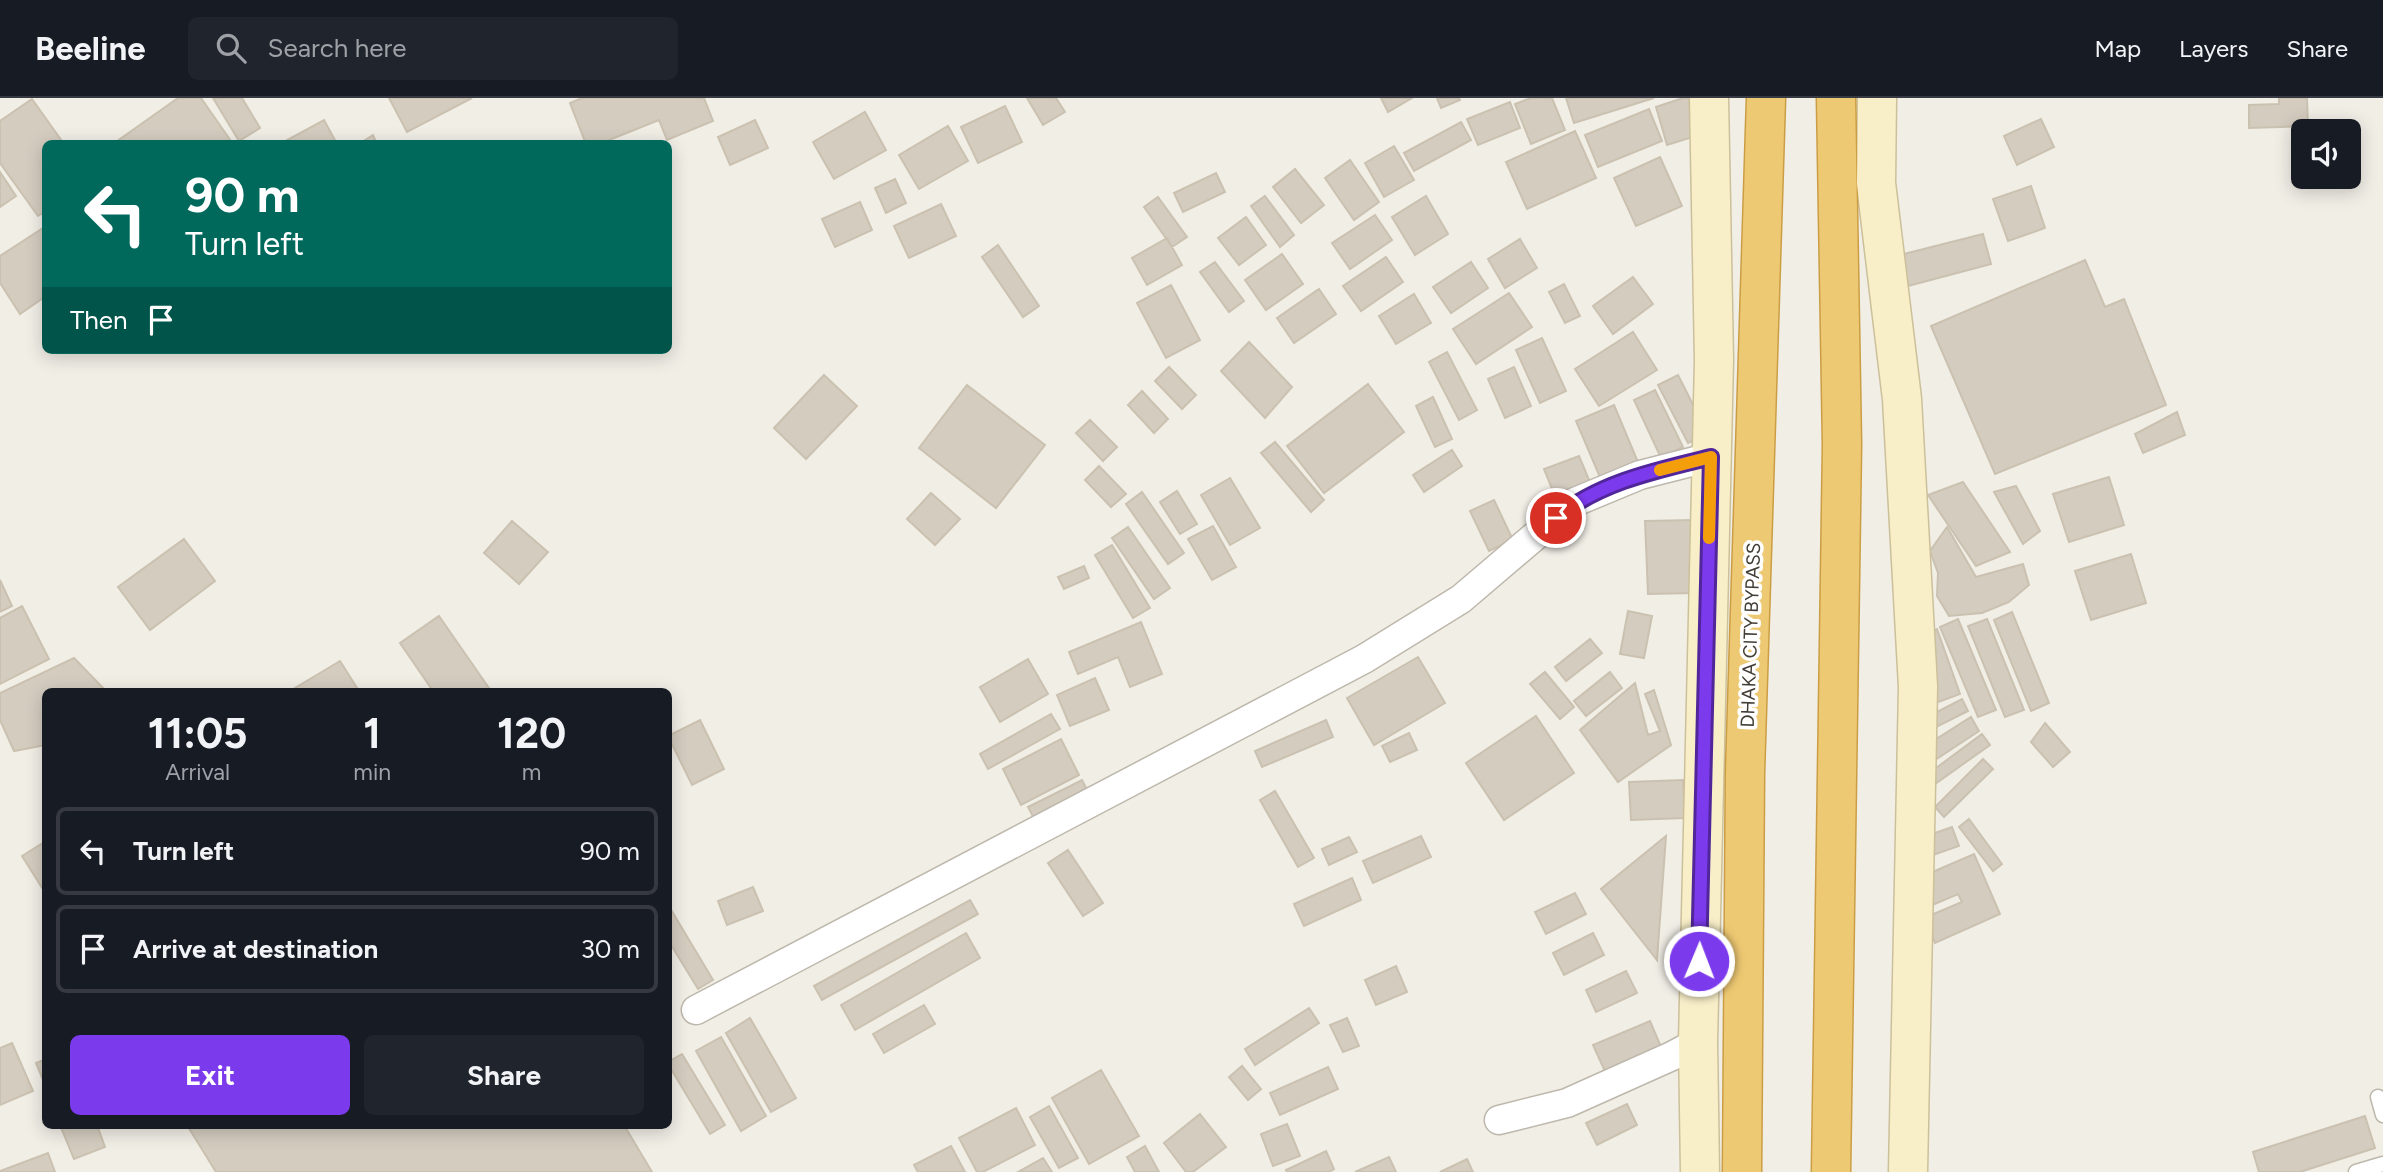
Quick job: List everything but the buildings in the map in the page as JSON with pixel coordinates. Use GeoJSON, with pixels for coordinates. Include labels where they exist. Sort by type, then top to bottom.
{"type":"FeatureCollection","features":[{"type":"Feature","properties":{"kind":"highway","name":"DHAKA CITY BYPASS"},"geometry":{"type":"LineString","coordinates":[[1742,1172],[1745,774],[1766,98]]}},
{"type":"Feature","properties":{"kind":"highway"},"geometry":{"type":"LineString","coordinates":[[1831,1172],[1842,445],[1836,98]]}},
{"type":"Feature","properties":{"kind":"main road"},"geometry":{"type":"LineString","coordinates":[[1700,1172],[1698,1042],[1714,360],[1709,98]]}},
{"type":"Feature","properties":{"kind":"main road"},"geometry":{"type":"LineString","coordinates":[[1877,98],[1876,183],[1902,399],[1917,661],[1908,1172]]}},
{"type":"Feature","properties":{"kind":"street"},"geometry":{"type":"LineString","coordinates":[[696,1010],[1364,659],[1461,598],[1575,502],[1640,475],[1711,457]]}},
{"type":"Feature","properties":{"kind":"street"},"geometry":{"type":"LineString","coordinates":[[1499,1120],[1566,1103],[1698,1042]]}},
{"type":"Feature","properties":{"kind":"lane"},"geometry":{"type":"LineString","coordinates":[[2378,1097],[2383,1115]]}},
{"type":"Feature","properties":{"kind":"lane"},"geometry":{"type":"LineString","coordinates":[[2356,1172],[2383,1164]]}},
{"type":"Feature","properties":{"kind":"slow traffic"},"geometry":{"type":"LineString","coordinates":[[1660,470],[1711,457],[1709,538]]}},
{"type":"Feature","properties":{"kind":"route"},"geometry":{"type":"LineString","coordinates":[[1556,518],[1575,502],[1640,475],[1711,457],[1699,961]]}}]}
